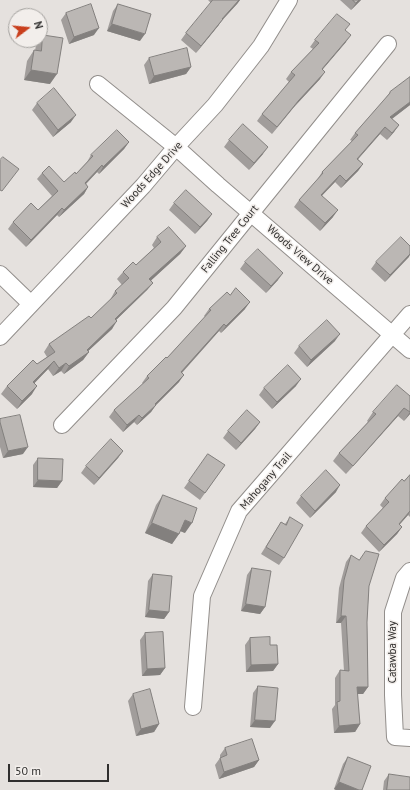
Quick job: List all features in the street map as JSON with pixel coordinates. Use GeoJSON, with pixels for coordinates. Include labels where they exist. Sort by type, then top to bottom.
{"type":"FeatureCollection","features":[{"type":"Feature","properties":{"kind":"street","name":"Woods Edge Drive"},"geometry":{"type":"LineString","coordinates":[[0,337],[143,186],[176,147],[215,105],[261,46],[288,0]]}},
{"type":"Feature","properties":{"kind":"street","name":"Falling Tree Court"},"geometry":{"type":"LineString","coordinates":[[62,425],[174,308],[388,44]]}},
{"type":"Feature","properties":{"kind":"street","name":"Woods View Drive"},"geometry":{"type":"LineString","coordinates":[[98,84],[176,147],[410,350]]}},
{"type":"Feature","properties":{"kind":"street"},"geometry":{"type":"LineString","coordinates":[[0,274],[31,304]]}},
{"type":"Feature","properties":{"kind":"street","name":"Mahogany Trail"},"geometry":{"type":"LineString","coordinates":[[193,707],[202,596],[239,511],[410,314]]}},
{"type":"Feature","properties":{"kind":"street","name":"Catawba Way"},"geometry":{"type":"LineString","coordinates":[[402,737],[393,695],[393,612],[404,578],[410,571]]}},
{"type":"Feature","properties":{"kind":"building"},"geometry":{"type":"Polygon","coordinates":[[[213,0],[239,0],[201,46],[186,33],[213,0]]]}},
{"type":"Feature","properties":{"kind":"building"},"geometry":{"type":"Polygon","coordinates":[[[91,4],[99,28],[74,37],[66,13],[91,4]]]}},
{"type":"Feature","properties":{"kind":"building"},"geometry":{"type":"Polygon","coordinates":[[[118,4],[151,14],[145,34],[112,24],[118,4]]]}},
{"type":"Feature","properties":{"kind":"building"},"geometry":{"type":"Polygon","coordinates":[[[337,14],[350,24],[345,30],[351,35],[322,69],[325,72],[277,127],[262,114],[295,75],[291,72],[319,43],[315,40],[337,14]]]}},
{"type":"Feature","properties":{"kind":"building"},"geometry":{"type":"Polygon","coordinates":[[[48,36],[63,38],[57,74],[31,70],[34,50],[41,51],[41,48],[48,48],[48,36]]]}},
{"type":"Feature","properties":{"kind":"building"},"geometry":{"type":"Polygon","coordinates":[[[187,48],[191,67],[154,76],[149,58],[187,48]]]}},
{"type":"Feature","properties":{"kind":"building"},"geometry":{"type":"Polygon","coordinates":[[[410,77],[410,102],[390,117],[399,125],[392,133],[385,127],[357,159],[363,164],[346,181],[340,175],[321,195],[338,210],[325,223],[299,200],[323,173],[322,172],[358,135],[355,133],[390,92],[410,77]]]}},
{"type":"Feature","properties":{"kind":"building"},"geometry":{"type":"Polygon","coordinates":[[[54,88],[76,115],[58,130],[37,103],[54,88]]]}},
{"type":"Feature","properties":{"kind":"building"},"geometry":{"type":"Polygon","coordinates":[[[243,124],[268,147],[254,163],[229,140],[243,124]]]}},
{"type":"Feature","properties":{"kind":"building"},"geometry":{"type":"Polygon","coordinates":[[[117,130],[129,142],[103,167],[102,165],[85,183],[88,187],[64,210],[62,208],[31,240],[13,222],[31,203],[38,210],[58,191],[42,173],[49,166],[64,182],[75,172],[76,174],[93,156],[91,155],[117,130]]]}},
{"type":"Feature","properties":{"kind":"building"},"geometry":{"type":"Polygon","coordinates":[[[3,157],[19,169],[2,191],[0,190],[0,160],[3,157]]]}},
{"type":"Feature","properties":{"kind":"building"},"geometry":{"type":"Polygon","coordinates":[[[186,190],[212,214],[200,227],[174,203],[186,190]]]}},
{"type":"Feature","properties":{"kind":"building"},"geometry":{"type":"Polygon","coordinates":[[[169,227],[186,246],[149,279],[153,283],[115,319],[117,321],[87,350],[89,352],[69,366],[66,363],[59,368],[54,361],[33,382],[37,386],[22,401],[7,386],[33,360],[37,364],[55,352],[49,344],[89,316],[91,318],[117,293],[115,291],[129,278],[123,272],[133,262],[136,265],[161,242],[157,237],[169,227]]]}},
{"type":"Feature","properties":{"kind":"building"},"geometry":{"type":"Polygon","coordinates":[[[401,237],[410,246],[410,254],[390,275],[376,262],[401,237]]]}},
{"type":"Feature","properties":{"kind":"building"},"geometry":{"type":"Polygon","coordinates":[[[258,249],[283,273],[271,286],[245,262],[258,249]]]}},
{"type":"Feature","properties":{"kind":"building"},"geometry":{"type":"Polygon","coordinates":[[[236,288],[250,302],[226,326],[224,324],[181,372],[184,375],[155,404],[156,405],[142,418],[139,415],[127,425],[114,410],[149,378],[147,376],[166,357],[167,358],[211,310],[209,309],[227,292],[230,295],[236,288]]]}},
{"type":"Feature","properties":{"kind":"building"},"geometry":{"type":"Polygon","coordinates":[[[327,320],[340,334],[311,360],[299,346],[327,320]]]}},
{"type":"Feature","properties":{"kind":"building"},"geometry":{"type":"Polygon","coordinates":[[[288,365],[301,379],[277,402],[264,388],[288,365]]]}},
{"type":"Feature","properties":{"kind":"building"},"geometry":{"type":"Polygon","coordinates":[[[397,385],[410,396],[410,412],[404,408],[353,466],[339,453],[376,414],[373,412],[397,385]]]}},
{"type":"Feature","properties":{"kind":"building"},"geometry":{"type":"Polygon","coordinates":[[[247,410],[260,422],[241,443],[228,431],[247,410]]]}},
{"type":"Feature","properties":{"kind":"building"},"geometry":{"type":"Polygon","coordinates":[[[20,415],[28,447],[8,451],[0,419],[20,415]]]}},
{"type":"Feature","properties":{"kind":"building"},"geometry":{"type":"Polygon","coordinates":[[[111,439],[123,451],[99,478],[86,466],[111,439]]]}},
{"type":"Feature","properties":{"kind":"building"},"geometry":{"type":"Polygon","coordinates":[[[208,454],[225,465],[205,493],[189,481],[208,454]]]}},
{"type":"Feature","properties":{"kind":"building"},"geometry":{"type":"Polygon","coordinates":[[[38,458],[63,459],[62,481],[38,480],[38,458]]]}},
{"type":"Feature","properties":{"kind":"building"},"geometry":{"type":"Polygon","coordinates":[[[326,470],[340,485],[315,511],[301,496],[326,470]]]}},
{"type":"Feature","properties":{"kind":"building"},"geometry":{"type":"Polygon","coordinates":[[[410,475],[410,511],[399,524],[402,527],[384,545],[366,526],[389,502],[385,498],[402,479],[404,481],[410,475]]]}},
{"type":"Feature","properties":{"kind":"building"},"geometry":{"type":"Polygon","coordinates":[[[163,495],[197,508],[192,523],[185,520],[179,534],[152,523],[163,495]]]}},
{"type":"Feature","properties":{"kind":"building"},"geometry":{"type":"Polygon","coordinates":[[[290,517],[303,525],[284,558],[266,547],[281,522],[286,525],[290,517]]]}},
{"type":"Feature","properties":{"kind":"building"},"geometry":{"type":"Polygon","coordinates":[[[366,551],[379,554],[369,586],[367,622],[368,687],[357,687],[360,724],[339,726],[337,702],[340,701],[340,670],[349,671],[346,616],[341,616],[344,580],[351,555],[359,560],[366,551]]]}},
{"type":"Feature","properties":{"kind":"building"},"geometry":{"type":"Polygon","coordinates":[[[252,568],[271,571],[265,607],[246,604],[252,568]]]}},
{"type":"Feature","properties":{"kind":"building"},"geometry":{"type":"Polygon","coordinates":[[[153,574],[172,576],[169,612],[149,610],[153,574]]]}},
{"type":"Feature","properties":{"kind":"building"},"geometry":{"type":"Polygon","coordinates":[[[163,632],[165,668],[147,669],[145,633],[163,632]]]}},
{"type":"Feature","properties":{"kind":"building"},"geometry":{"type":"Polygon","coordinates":[[[270,637],[270,645],[277,645],[278,664],[251,665],[250,638],[270,637]]]}},
{"type":"Feature","properties":{"kind":"building"},"geometry":{"type":"Polygon","coordinates":[[[258,686],[278,688],[275,721],[255,720],[258,686]]]}},
{"type":"Feature","properties":{"kind":"building"},"geometry":{"type":"Polygon","coordinates":[[[150,689],[159,724],[141,729],[133,694],[150,689]]]}},
{"type":"Feature","properties":{"kind":"building"},"geometry":{"type":"Polygon","coordinates":[[[252,739],[259,760],[224,772],[220,758],[227,755],[225,748],[252,739]]]}},
{"type":"Feature","properties":{"kind":"building"},"geometry":{"type":"Polygon","coordinates":[[[348,757],[371,766],[362,790],[339,782],[348,757]]]}},
{"type":"Feature","properties":{"kind":"building"},"geometry":{"type":"Polygon","coordinates":[[[389,774],[410,777],[410,790],[387,790],[389,774]]]}}]}
